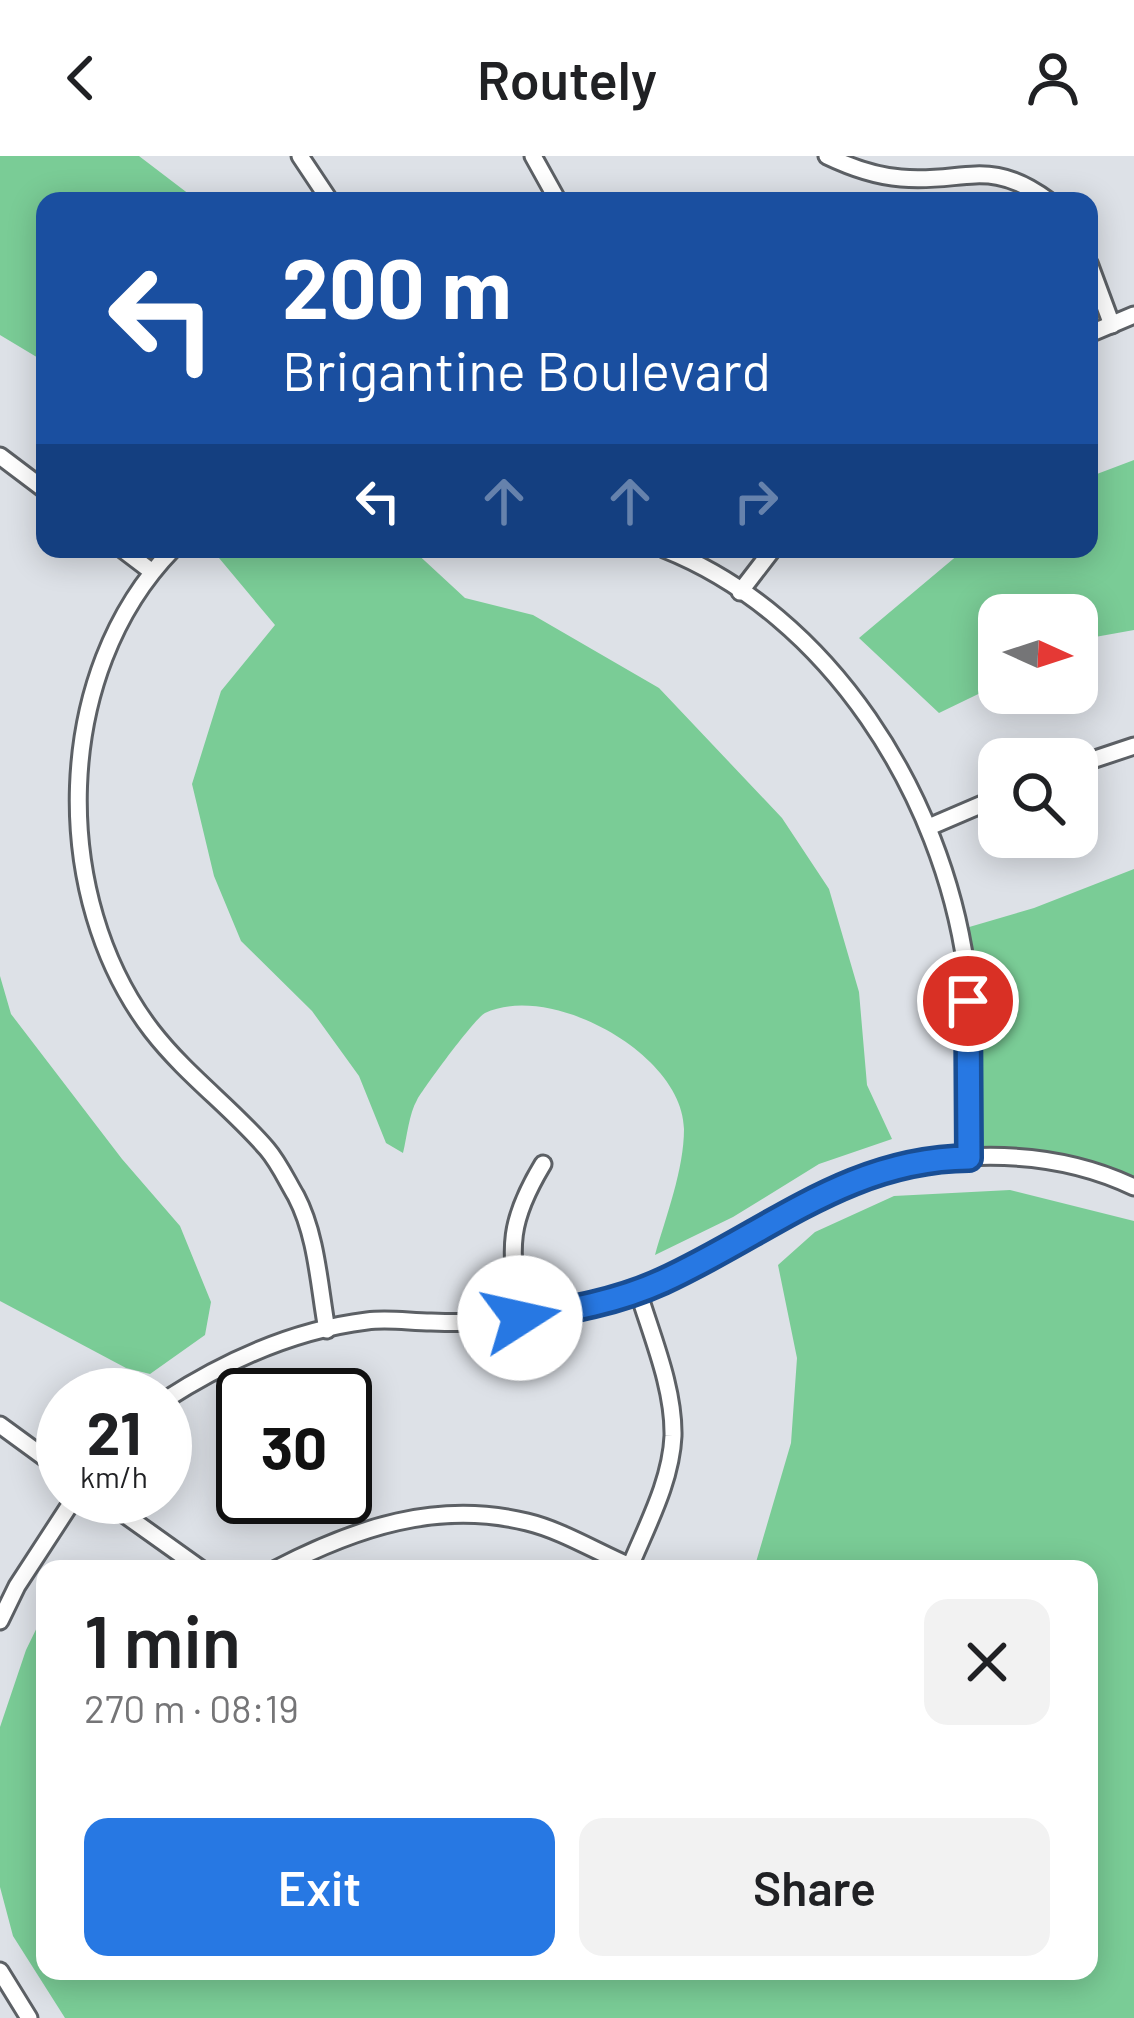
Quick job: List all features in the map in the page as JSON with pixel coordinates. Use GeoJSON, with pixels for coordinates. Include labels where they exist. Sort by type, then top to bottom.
{"type":"FeatureCollection","features":[{"type":"Feature","properties":{"kind":"street"},"geometry":{"type":"LineString","coordinates":[[301,156],[324,192]]}},
{"type":"Feature","properties":{"kind":"street"},"geometry":{"type":"LineString","coordinates":[[533,156],[553,192]]}},
{"type":"Feature","properties":{"kind":"street"},"geometry":{"type":"LineString","coordinates":[[826,156],[851,167],[903,178],[981,172],[1026,184],[1036,192]]}},
{"type":"Feature","properties":{"kind":"street"},"geometry":{"type":"LineString","coordinates":[[1098,287],[1112,325]]}},
{"type":"Feature","properties":{"kind":"street"},"geometry":{"type":"LineString","coordinates":[[1098,330],[1134,315]]}},
{"type":"Feature","properties":{"kind":"street"},"geometry":{"type":"LineString","coordinates":[[0,456],[36,483]]}},
{"type":"Feature","properties":{"kind":"street"},"geometry":{"type":"LineString","coordinates":[[134,558],[151,571]]}},
{"type":"Feature","properties":{"kind":"street"},"geometry":{"type":"LineString","coordinates":[[164,558],[151,571],[118,628],[96,681],[81,749],[80,817],[88,901],[110,965],[152,1032],[268,1150],[299,1202],[310,1235],[327,1330]]}},
{"type":"Feature","properties":{"kind":"street"},"geometry":{"type":"LineString","coordinates":[[688,558],[789,628],[826,665],[875,724],[929,827],[953,902],[967,969],[969,1158]]}},
{"type":"Feature","properties":{"kind":"street"},"geometry":{"type":"LineString","coordinates":[[740,592],[766,558]]}},
{"type":"Feature","properties":{"kind":"street"},"geometry":{"type":"LineString","coordinates":[[1098,758],[1134,746]]}},
{"type":"Feature","properties":{"kind":"street"},"geometry":{"type":"LineString","coordinates":[[929,827],[978,806]]}},
{"type":"Feature","properties":{"kind":"street"},"geometry":{"type":"LineString","coordinates":[[192,1383],[280,1340],[369,1320],[436,1323],[520,1318],[601,1305],[730,1247],[824,1192],[919,1162],[1014,1157],[1059,1164],[1134,1187]]}},
{"type":"Feature","properties":{"kind":"street"},"geometry":{"type":"LineString","coordinates":[[520,1318],[510,1244],[520,1202],[543,1164]]}},
{"type":"Feature","properties":{"kind":"street"},"geometry":{"type":"LineString","coordinates":[[632,1560],[666,1477],[673,1436],[667,1386],[638,1291]]}},
{"type":"Feature","properties":{"kind":"street"},"geometry":{"type":"LineString","coordinates":[[0,1426],[36,1452]]}},
{"type":"Feature","properties":{"kind":"street"},"geometry":{"type":"LineString","coordinates":[[293,1560],[328,1542],[400,1519],[464,1513],[529,1522],[613,1560]]}},
{"type":"Feature","properties":{"kind":"street"},"geometry":{"type":"LineString","coordinates":[[0,1621],[57,1524]]}},
{"type":"Feature","properties":{"kind":"street"},"geometry":{"type":"LineString","coordinates":[[138,1524],[188,1560]]}},
{"type":"Feature","properties":{"kind":"street"},"geometry":{"type":"LineString","coordinates":[[0,1971],[28,2018]]}},
{"type":"Feature","properties":{"kind":"green space"},"geometry":{"type":"Polygon","coordinates":[[[0,156],[139,156],[186,192],[36,192],[36,357],[0,335],[0,156]]]}},
{"type":"Feature","properties":{"kind":"green space"},"geometry":{"type":"Polygon","coordinates":[[[1134,460],[1134,630],[1098,636],[1098,594],[978,594],[978,694],[939,713],[859,638],[954,558],[1098,558],[1098,474],[1134,460]]]}},
{"type":"Feature","properties":{"kind":"green space"},"geometry":{"type":"Polygon","coordinates":[[[219,558],[422,558],[465,598],[533,615],[659,688],[782,818],[829,889],[859,992],[867,1085],[892,1139],[819,1164],[733,1217],[655,1255],[681,1161],[684,1129],[678,1101],[662,1075],[609,1031],[577,1016],[512,1006],[485,1013],[439,1068],[414,1106],[403,1153],[386,1143],[359,1076],[312,1011],[241,941],[214,876],[192,784],[221,691],[275,625],[219,558]]]}},
{"type":"Feature","properties":{"kind":"green space"},"geometry":{"type":"Polygon","coordinates":[[[1134,869],[1134,1187],[1059,1164],[969,1158],[971,1066],[959,930],[1034,908],[1134,869]]]}},
{"type":"Feature","properties":{"kind":"green space"},"geometry":{"type":"Polygon","coordinates":[[[0,976],[11,1014],[180,1226],[211,1302],[205,1335],[158,1368],[126,1368],[0,1301],[0,976]]]}},
{"type":"Feature","properties":{"kind":"green space"},"geometry":{"type":"Polygon","coordinates":[[[1010,1190],[1134,1221],[1134,2018],[65,2018],[41,1980],[1098,1980],[1098,1560],[757,1560],[791,1443],[797,1358],[778,1265],[815,1232],[894,1196],[1010,1190]]]}},
{"type":"Feature","properties":{"kind":"green space"},"geometry":{"type":"Polygon","coordinates":[[[36,1629],[36,1972],[13,1936],[0,1887],[0,1727],[36,1629]]]}},
{"type":"Feature","properties":{"kind":"route"},"geometry":{"type":"LineString","coordinates":[[520,1318],[601,1305],[660,1283],[824,1192],[871,1174],[919,1162],[969,1158],[968,1001]]}}]}
